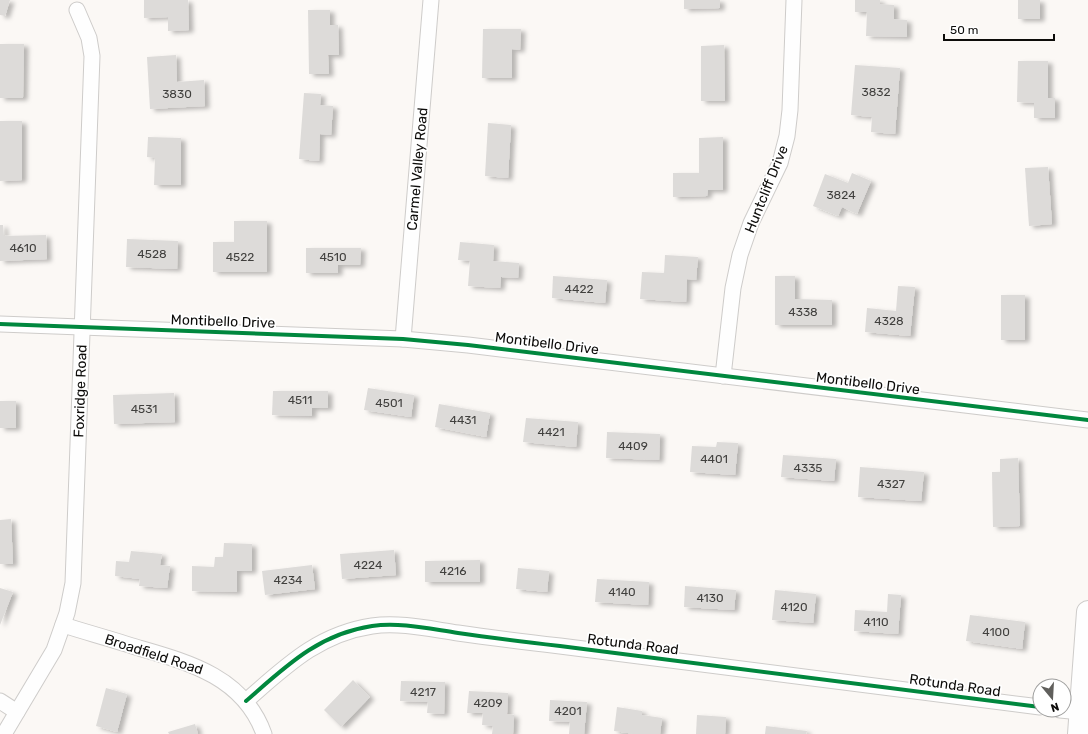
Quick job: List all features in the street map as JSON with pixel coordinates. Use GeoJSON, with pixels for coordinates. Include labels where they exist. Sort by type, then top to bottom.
{"type":"FeatureCollection","features":[{"type":"Feature","properties":{"kind":"main road"},"geometry":{"type":"LineString","coordinates":[[1072,705],[1088,612]]}},
{"type":"Feature","properties":{"kind":"main road"},"geometry":{"type":"LineString","coordinates":[[1072,714],[1079,734]]}},
{"type":"Feature","properties":{"kind":"street","name":"Carmel Valley Road"},"geometry":{"type":"LineString","coordinates":[[403,339],[431,0]]}},
{"type":"Feature","properties":{"kind":"street","name":"Huntcliff Drive"},"geometry":{"type":"LineString","coordinates":[[723,376],[733,288],[740,255],[751,224],[780,163],[787,136],[790,110],[794,0]]}},
{"type":"Feature","properties":{"kind":"street","name":"Foxridge Road"},"geometry":{"type":"LineString","coordinates":[[4,734],[54,650],[67,613],[73,583],[81,374],[81,327],[92,56],[88,38],[77,10]]}},
{"type":"Feature","properties":{"kind":"street","name":"Montibello Drive"},"geometry":{"type":"LineString","coordinates":[[0,324],[403,339],[468,345],[1088,420]]}},
{"type":"Feature","properties":{"kind":"street","name":"Broadfield Road"},"geometry":{"type":"LineString","coordinates":[[63,625],[201,668],[231,687],[246,701],[264,734]]}},
{"type":"Feature","properties":{"kind":"street","name":"Rotunda Road"},"geometry":{"type":"LineString","coordinates":[[246,701],[311,648],[334,636],[346,632],[371,626],[383,625],[407,626],[1032,706]]}},
{"type":"Feature","properties":{"kind":"street"},"geometry":{"type":"LineString","coordinates":[[0,701],[17,712]]}},
{"type":"Feature","properties":{"kind":"building"},"geometry":{"type":"Polygon","coordinates":[[[0,0],[10,0],[5,16],[0,15],[0,0]]]}},
{"type":"Feature","properties":{"kind":"building"},"geometry":{"type":"Polygon","coordinates":[[[144,0],[188,0],[189,30],[168,31],[168,17],[144,18],[144,0]]]}},
{"type":"Feature","properties":{"kind":"building"},"geometry":{"type":"Polygon","coordinates":[[[684,0],[720,0],[720,8],[684,9],[684,0]]]}},
{"type":"Feature","properties":{"kind":"building"},"geometry":{"type":"Polygon","coordinates":[[[855,0],[880,0],[880,4],[894,5],[894,19],[907,20],[907,37],[866,36],[867,12],[855,12],[855,0]]]}},
{"type":"Feature","properties":{"kind":"building"},"geometry":{"type":"Polygon","coordinates":[[[1018,0],[1040,0],[1040,19],[1018,19],[1018,0]]]}},
{"type":"Feature","properties":{"kind":"building"},"geometry":{"type":"Polygon","coordinates":[[[308,10],[330,10],[330,25],[338,25],[339,55],[328,55],[329,74],[309,74],[308,10]]]}},
{"type":"Feature","properties":{"kind":"building"},"geometry":{"type":"Polygon","coordinates":[[[483,29],[521,29],[520,50],[512,49],[512,78],[482,78],[483,29]]]}},
{"type":"Feature","properties":{"kind":"building"},"geometry":{"type":"Polygon","coordinates":[[[0,44],[24,44],[23,98],[0,98],[0,44]]]}},
{"type":"Feature","properties":{"kind":"building"},"geometry":{"type":"Polygon","coordinates":[[[724,45],[725,101],[701,101],[701,46],[724,45]]]}},
{"type":"Feature","properties":{"kind":"building"},"geometry":{"type":"Polygon","coordinates":[[[176,55],[177,82],[204,80],[205,106],[150,109],[147,57],[176,55]]]}},
{"type":"Feature","properties":{"kind":"building"},"geometry":{"type":"Polygon","coordinates":[[[1018,61],[1048,61],[1048,98],[1055,98],[1055,118],[1034,118],[1034,103],[1017,102],[1018,61]]]}},
{"type":"Feature","properties":{"kind":"building"},"geometry":{"type":"Polygon","coordinates":[[[855,65],[900,68],[895,134],[871,132],[872,117],[851,115],[855,65]]]}},
{"type":"Feature","properties":{"kind":"building"},"geometry":{"type":"Polygon","coordinates":[[[304,93],[321,94],[320,105],[333,106],[331,135],[320,134],[319,161],[299,159],[304,93]]]}},
{"type":"Feature","properties":{"kind":"building"},"geometry":{"type":"Polygon","coordinates":[[[0,121],[22,121],[22,180],[0,181],[0,121]]]}},
{"type":"Feature","properties":{"kind":"building"},"geometry":{"type":"Polygon","coordinates":[[[488,123],[511,125],[508,178],[485,176],[488,123]]]}},
{"type":"Feature","properties":{"kind":"building"},"geometry":{"type":"Polygon","coordinates":[[[148,137],[181,138],[181,185],[154,185],[155,158],[147,157],[148,137]]]}},
{"type":"Feature","properties":{"kind":"building"},"geometry":{"type":"Polygon","coordinates":[[[723,137],[723,190],[708,190],[707,196],[673,197],[673,173],[699,173],[699,138],[723,137]]]}},
{"type":"Feature","properties":{"kind":"building"},"geometry":{"type":"Polygon","coordinates":[[[1048,167],[1052,224],[1029,226],[1025,168],[1048,167]]]}},
{"type":"Feature","properties":{"kind":"building"},"geometry":{"type":"Polygon","coordinates":[[[852,173],[871,181],[857,214],[842,207],[838,216],[813,206],[825,174],[848,183],[852,173]]]}},
{"type":"Feature","properties":{"kind":"building"},"geometry":{"type":"Polygon","coordinates":[[[234,221],[267,221],[267,272],[213,272],[213,242],[234,242],[234,221]]]}},
{"type":"Feature","properties":{"kind":"building"},"geometry":{"type":"Polygon","coordinates":[[[0,225],[3,225],[4,236],[46,235],[47,259],[0,261],[0,225]]]}},
{"type":"Feature","properties":{"kind":"building"},"geometry":{"type":"Polygon","coordinates":[[[127,239],[178,241],[177,269],[126,267],[127,239]]]}},
{"type":"Feature","properties":{"kind":"building"},"geometry":{"type":"Polygon","coordinates":[[[460,242],[494,245],[493,261],[519,263],[518,278],[501,277],[500,288],[468,286],[470,261],[458,260],[460,242]]]}},
{"type":"Feature","properties":{"kind":"building"},"geometry":{"type":"Polygon","coordinates":[[[306,248],[361,248],[360,265],[338,265],[338,273],[306,273],[306,248]]]}},
{"type":"Feature","properties":{"kind":"building"},"geometry":{"type":"Polygon","coordinates":[[[665,255],[698,257],[696,280],[687,279],[686,302],[640,299],[642,272],[664,273],[665,255]]]}},
{"type":"Feature","properties":{"kind":"building"},"geometry":{"type":"Polygon","coordinates":[[[553,276],[607,280],[605,303],[552,298],[553,276]]]}},
{"type":"Feature","properties":{"kind":"building"},"geometry":{"type":"Polygon","coordinates":[[[775,276],[795,276],[795,299],[832,300],[832,325],[775,325],[775,276]]]}},
{"type":"Feature","properties":{"kind":"building"},"geometry":{"type":"Polygon","coordinates":[[[898,286],[915,287],[910,336],[865,332],[867,308],[896,311],[898,286]]]}},
{"type":"Feature","properties":{"kind":"building"},"geometry":{"type":"Polygon","coordinates":[[[1001,295],[1025,295],[1025,340],[1001,340],[1001,295]]]}},
{"type":"Feature","properties":{"kind":"building"},"geometry":{"type":"Polygon","coordinates":[[[368,388],[414,395],[411,417],[364,410],[368,388]]]}},
{"type":"Feature","properties":{"kind":"building"},"geometry":{"type":"Polygon","coordinates":[[[273,391],[328,391],[328,408],[312,408],[312,416],[272,415],[273,391]]]}},
{"type":"Feature","properties":{"kind":"building"},"geometry":{"type":"Polygon","coordinates":[[[174,393],[175,422],[114,424],[113,395],[174,393]]]}},
{"type":"Feature","properties":{"kind":"building"},"geometry":{"type":"Polygon","coordinates":[[[0,401],[16,401],[16,428],[0,428],[0,401]]]}},
{"type":"Feature","properties":{"kind":"building"},"geometry":{"type":"Polygon","coordinates":[[[439,404],[490,413],[486,437],[435,427],[439,404]]]}},
{"type":"Feature","properties":{"kind":"building"},"geometry":{"type":"Polygon","coordinates":[[[526,418],[578,422],[576,447],[523,442],[526,418]]]}},
{"type":"Feature","properties":{"kind":"building"},"geometry":{"type":"Polygon","coordinates":[[[607,432],[660,434],[659,460],[606,458],[607,432]]]}},
{"type":"Feature","properties":{"kind":"building"},"geometry":{"type":"Polygon","coordinates":[[[717,442],[738,443],[735,475],[690,472],[692,446],[716,447],[717,442]]]}},
{"type":"Feature","properties":{"kind":"building"},"geometry":{"type":"Polygon","coordinates":[[[783,455],[836,459],[834,481],[781,477],[783,455]]]}},
{"type":"Feature","properties":{"kind":"building"},"geometry":{"type":"Polygon","coordinates":[[[1018,458],[1020,526],[993,527],[992,472],[1000,472],[1000,459],[1018,458]]]}},
{"type":"Feature","properties":{"kind":"building"},"geometry":{"type":"Polygon","coordinates":[[[860,467],[924,472],[921,501],[858,497],[860,467]]]}},
{"type":"Feature","properties":{"kind":"building"},"geometry":{"type":"Polygon","coordinates":[[[11,519],[13,564],[0,564],[0,520],[11,519]]]}},
{"type":"Feature","properties":{"kind":"building"},"geometry":{"type":"Polygon","coordinates":[[[224,543],[252,544],[252,571],[237,571],[237,592],[192,591],[192,566],[214,567],[215,557],[223,557],[224,543]]]}},
{"type":"Feature","properties":{"kind":"building"},"geometry":{"type":"Polygon","coordinates":[[[394,550],[396,575],[342,579],[340,554],[394,550]]]}},
{"type":"Feature","properties":{"kind":"building"},"geometry":{"type":"Polygon","coordinates":[[[131,551],[162,554],[160,565],[170,566],[167,588],[139,586],[140,579],[115,576],[116,561],[129,562],[131,551]]]}},
{"type":"Feature","properties":{"kind":"building"},"geometry":{"type":"Polygon","coordinates":[[[480,560],[480,582],[425,582],[425,561],[480,560]]]}},
{"type":"Feature","properties":{"kind":"building"},"geometry":{"type":"Polygon","coordinates":[[[312,565],[315,589],[265,595],[262,571],[312,565]]]}},
{"type":"Feature","properties":{"kind":"building"},"geometry":{"type":"Polygon","coordinates":[[[518,568],[549,571],[547,592],[516,589],[518,568]]]}},
{"type":"Feature","properties":{"kind":"building"},"geometry":{"type":"Polygon","coordinates":[[[597,579],[649,582],[648,605],[595,602],[597,579]]]}},
{"type":"Feature","properties":{"kind":"building"},"geometry":{"type":"Polygon","coordinates":[[[685,586],[736,590],[734,610],[684,607],[685,586]]]}},
{"type":"Feature","properties":{"kind":"building"},"geometry":{"type":"Polygon","coordinates":[[[0,588],[13,592],[0,625],[0,588]]]}},
{"type":"Feature","properties":{"kind":"building"},"geometry":{"type":"Polygon","coordinates":[[[775,590],[816,594],[813,623],[772,620],[775,590]]]}},
{"type":"Feature","properties":{"kind":"building"},"geometry":{"type":"Polygon","coordinates":[[[888,594],[901,595],[898,634],[854,631],[855,610],[887,612],[888,594]]]}},
{"type":"Feature","properties":{"kind":"building"},"geometry":{"type":"Polygon","coordinates":[[[970,615],[1025,622],[1022,649],[966,641],[970,615]]]}},
{"type":"Feature","properties":{"kind":"building"},"geometry":{"type":"Polygon","coordinates":[[[353,680],[370,697],[341,727],[324,710],[353,680]]]}},
{"type":"Feature","properties":{"kind":"building"},"geometry":{"type":"Polygon","coordinates":[[[401,681],[445,682],[444,714],[427,713],[428,702],[400,701],[401,681]]]}},
{"type":"Feature","properties":{"kind":"building"},"geometry":{"type":"Polygon","coordinates":[[[106,688],[127,694],[117,732],[96,726],[106,688]]]}},
{"type":"Feature","properties":{"kind":"building"},"geometry":{"type":"Polygon","coordinates":[[[469,691],[508,693],[507,714],[514,715],[513,734],[492,734],[493,726],[482,725],[483,713],[467,713],[469,691]]]}},
{"type":"Feature","properties":{"kind":"building"},"geometry":{"type":"Polygon","coordinates":[[[550,700],[587,702],[584,734],[569,734],[570,722],[549,721],[550,700]]]}},
{"type":"Feature","properties":{"kind":"building"},"geometry":{"type":"Polygon","coordinates":[[[617,707],[642,711],[642,715],[662,718],[660,734],[635,734],[614,731],[617,707]]]}},
{"type":"Feature","properties":{"kind":"building"},"geometry":{"type":"Polygon","coordinates":[[[697,715],[726,717],[725,734],[696,734],[697,715]]]}},
{"type":"Feature","properties":{"kind":"building"},"geometry":{"type":"Polygon","coordinates":[[[195,724],[198,734],[169,734],[168,732],[195,724]]]}},
{"type":"Feature","properties":{"kind":"building"},"geometry":{"type":"Polygon","coordinates":[[[766,726],[807,731],[806,734],[765,734],[766,726]]]}},
{"type":"Feature","properties":{"kind":"cycle path"},"geometry":{"type":"LineString","coordinates":[[0,324],[403,339],[468,345],[1088,420]]}},
{"type":"Feature","properties":{"kind":"cycle path"},"geometry":{"type":"LineString","coordinates":[[246,701],[289,664],[319,644],[335,636],[353,630],[372,626],[393,625],[415,626],[496,638],[1032,706]]}}]}
